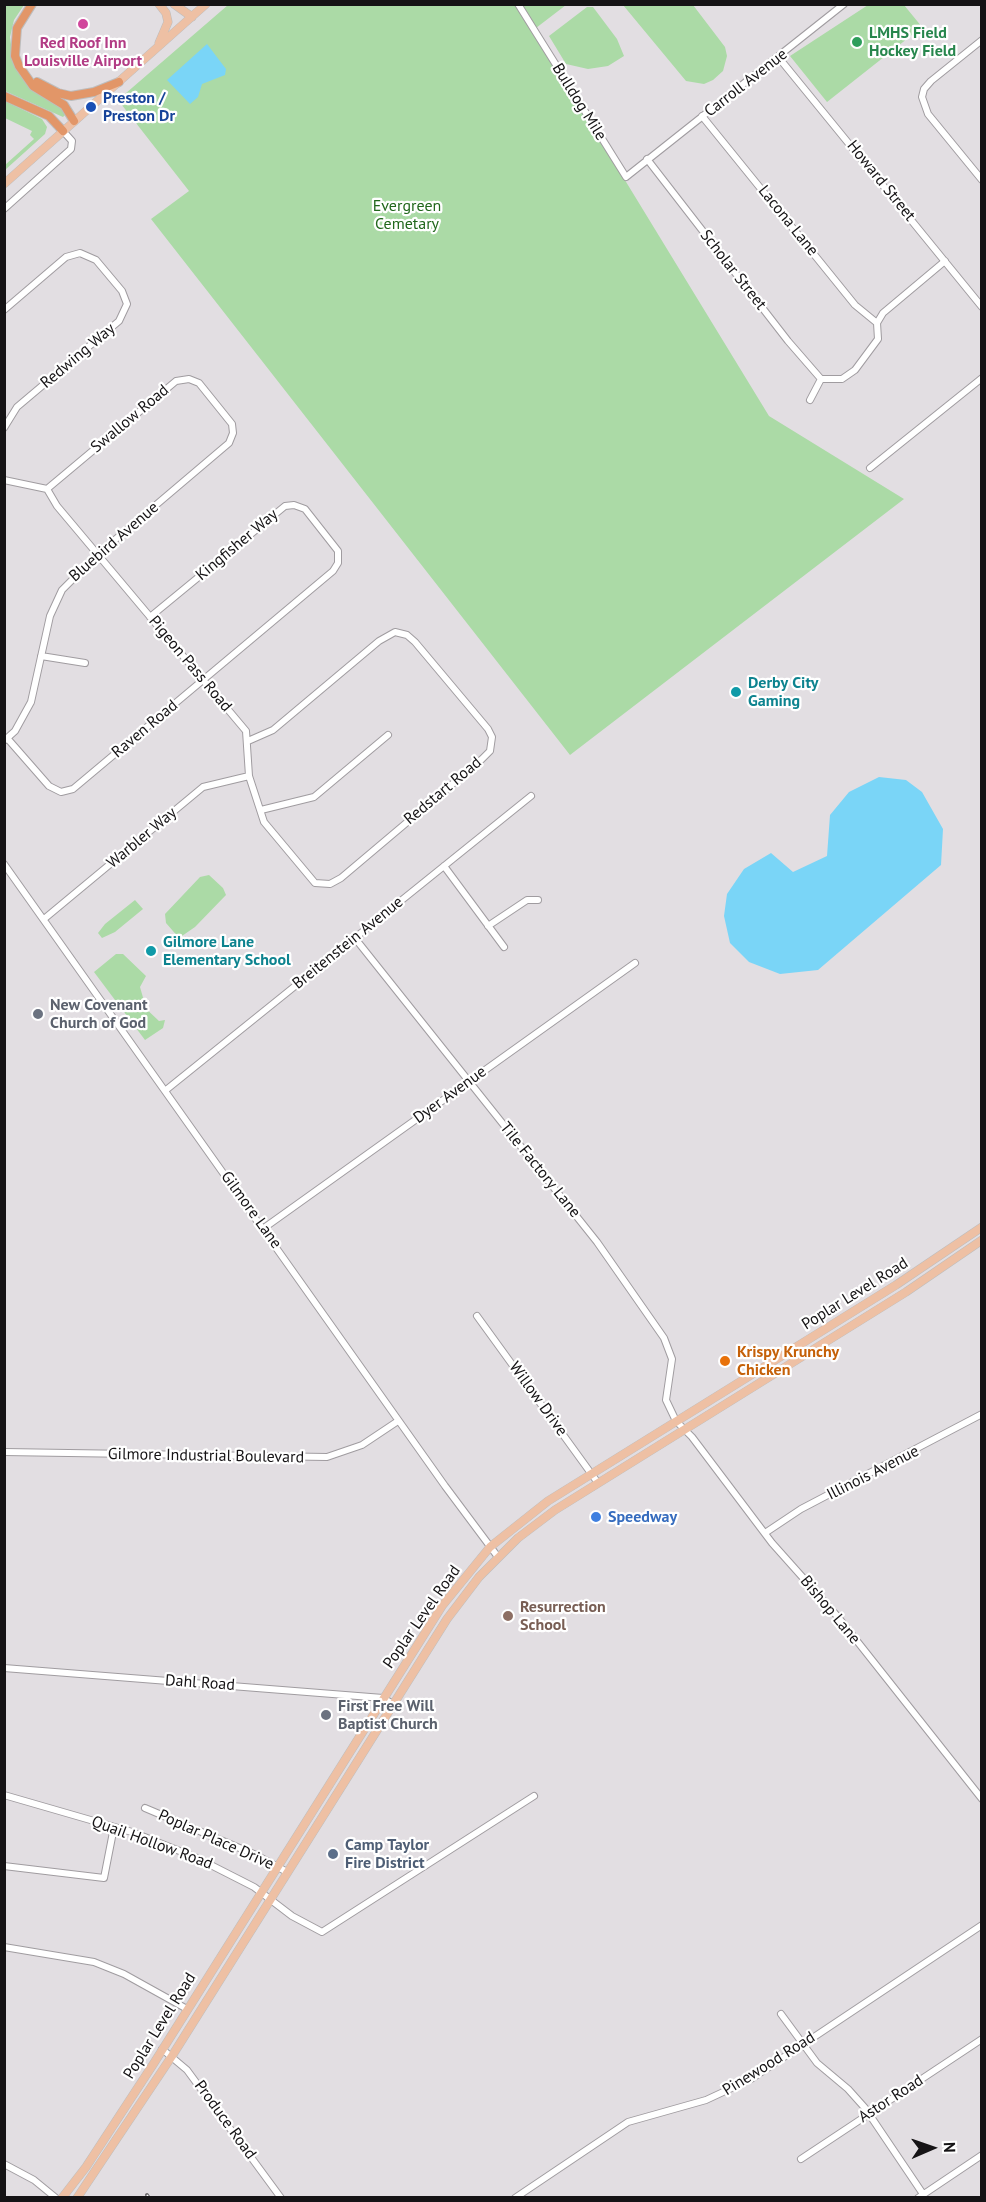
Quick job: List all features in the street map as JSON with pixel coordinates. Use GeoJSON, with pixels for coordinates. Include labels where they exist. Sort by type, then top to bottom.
{"type":"FeatureCollection","features":[{"type":"Feature","properties":{"kind":"highway"},"geometry":{"type":"LineString","coordinates":[[32,4],[21,19],[15,56],[24,76],[33,86],[64,105],[74,121]]}},
{"type":"Feature","properties":{"kind":"highway"},"geometry":{"type":"LineString","coordinates":[[16,43],[23,64],[32,77],[58,93],[83,95],[119,82]]}},
{"type":"Feature","properties":{"kind":"highway"},"geometry":{"type":"LineString","coordinates":[[4,96],[49,116],[63,131]]}},
{"type":"Feature","properties":{"kind":"main road"},"geometry":{"type":"LineString","coordinates":[[155,50],[168,24],[166,14],[159,4]]}},
{"type":"Feature","properties":{"kind":"main road"},"geometry":{"type":"LineString","coordinates":[[174,4],[192,17]]}},
{"type":"Feature","properties":{"kind":"main road"},"geometry":{"type":"LineString","coordinates":[[4,184],[206,4]]}},
{"type":"Feature","properties":{"kind":"main road","name":"Poplar Level Road"},"geometry":{"type":"LineString","coordinates":[[62,2198],[86,2167],[162,2049],[442,1606],[490,1547],[534,1510],[896,1285],[981,1227]]}},
{"type":"Feature","properties":{"kind":"main road","name":"Poplar Level Road"},"geometry":{"type":"LineString","coordinates":[[77,2198],[172,2056],[393,1704],[465,1594],[498,1557],[537,1523],[906,1292],[981,1240]]}},
{"type":"Feature","properties":{"kind":"street","name":"Bulldog Mile"},"geometry":{"type":"LineString","coordinates":[[518,4],[626,177],[647,159]]}},
{"type":"Feature","properties":{"kind":"street","name":"Carroll Avenue"},"geometry":{"type":"LineString","coordinates":[[647,159],[779,58],[844,4]]}},
{"type":"Feature","properties":{"kind":"street"},"geometry":{"type":"LineString","coordinates":[[981,40],[931,81],[924,89],[922,97],[928,114],[981,180]]}},
{"type":"Feature","properties":{"kind":"street","name":"Howard Street"},"geometry":{"type":"LineString","coordinates":[[779,58],[981,306]]}},
{"type":"Feature","properties":{"kind":"street","name":"Lacona Lane"},"geometry":{"type":"LineString","coordinates":[[702,116],[855,305],[877,322]]}},
{"type":"Feature","properties":{"kind":"street"},"geometry":{"type":"LineString","coordinates":[[4,209],[71,149],[72,141],[63,131]]}},
{"type":"Feature","properties":{"kind":"street","name":"Scholar Street"},"geometry":{"type":"LineString","coordinates":[[647,159],[788,341],[821,379]]}},
{"type":"Feature","properties":{"kind":"street","name":"Redwing Way"},"geometry":{"type":"LineString","coordinates":[[4,310],[75,253],[93,257],[126,298],[126,309],[122,318],[17,407],[4,428]]}},
{"type":"Feature","properties":{"kind":"street"},"geometry":{"type":"LineString","coordinates":[[810,400],[821,379],[842,379],[855,370],[878,339],[877,322],[890,305],[945,261]]}},
{"type":"Feature","properties":{"kind":"street"},"geometry":{"type":"LineString","coordinates":[[870,468],[981,378]]}},
{"type":"Feature","properties":{"kind":"street","name":"Swallow Road"},"geometry":{"type":"LineString","coordinates":[[47,489],[176,381],[185,379],[194,381],[216,403]]}},
{"type":"Feature","properties":{"kind":"street","name":"Bluebird Avenue"},"geometry":{"type":"LineString","coordinates":[[6,740],[27,710],[50,616],[57,598],[68,581],[229,443],[233,433],[232,424],[216,403]]}},
{"type":"Feature","properties":{"kind":"street"},"geometry":{"type":"LineString","coordinates":[[4,480],[47,489]]}},
{"type":"Feature","properties":{"kind":"street","name":"Pigeon Pass Road"},"geometry":{"type":"LineString","coordinates":[[47,489],[57,506],[97,555],[246,731],[249,776],[271,833],[312,881],[323,885]]}},
{"type":"Feature","properties":{"kind":"street","name":"Kingfisher Way"},"geometry":{"type":"LineString","coordinates":[[150,617],[281,508],[290,505],[302,507],[324,531]]}},
{"type":"Feature","properties":{"kind":"street","name":"Raven Road"},"geometry":{"type":"LineString","coordinates":[[6,740],[49,786],[61,792],[70,791],[333,571],[339,559],[338,551],[324,531]]}},
{"type":"Feature","properties":{"kind":"street","name":"Redstart Road"},"geometry":{"type":"LineString","coordinates":[[248,741],[273,730],[387,634],[399,632],[407,634],[421,648],[488,729],[492,737],[490,750],[341,878],[323,885]]}},
{"type":"Feature","properties":{"kind":"street"},"geometry":{"type":"LineString","coordinates":[[41,656],[85,663]]}},
{"type":"Feature","properties":{"kind":"street"},"geometry":{"type":"LineString","coordinates":[[261,810],[314,797],[388,735]]}},
{"type":"Feature","properties":{"kind":"street","name":"Warbler Way"},"geometry":{"type":"LineString","coordinates":[[44,919],[203,787],[249,776]]}},
{"type":"Feature","properties":{"kind":"street","name":"Breitenstein Avenue"},"geometry":{"type":"LineString","coordinates":[[166,1090],[531,796]]}},
{"type":"Feature","properties":{"kind":"street","name":"Gilmore Lane"},"geometry":{"type":"LineString","coordinates":[[4,864],[264,1228],[398,1421],[498,1557]]}},
{"type":"Feature","properties":{"kind":"street"},"geometry":{"type":"LineString","coordinates":[[444,866],[504,947]]}},
{"type":"Feature","properties":{"kind":"street"},"geometry":{"type":"LineString","coordinates":[[488,926],[527,900],[538,900]]}},
{"type":"Feature","properties":{"kind":"street","name":"Tile Factory Lane"},"geometry":{"type":"LineString","coordinates":[[354,937],[597,1242],[668,1344],[673,1364],[665,1395],[667,1405],[676,1421]]}},
{"type":"Feature","properties":{"kind":"street","name":"Dyer Avenue"},"geometry":{"type":"LineString","coordinates":[[264,1228],[635,963]]}},
{"type":"Feature","properties":{"kind":"street","name":"Willow Drive"},"geometry":{"type":"LineString","coordinates":[[477,1316],[598,1483]]}},
{"type":"Feature","properties":{"kind":"street","name":"Illinois Avenue"},"geometry":{"type":"LineString","coordinates":[[765,1533],[801,1509],[981,1414]]}},
{"type":"Feature","properties":{"kind":"street","name":"Gilmore Industrial Boulevard"},"geometry":{"type":"LineString","coordinates":[[4,1452],[324,1457],[362,1445],[398,1421]]}},
{"type":"Feature","properties":{"kind":"street","name":"Bishop Lane"},"geometry":{"type":"LineString","coordinates":[[676,1421],[765,1533],[838,1617],[981,1799]]}},
{"type":"Feature","properties":{"kind":"street","name":"Dahl Road"},"geometry":{"type":"LineString","coordinates":[[4,1668],[383,1698],[393,1704]]}},
{"type":"Feature","properties":{"kind":"street","name":"Quail Hollow Road"},"geometry":{"type":"LineString","coordinates":[[4,1795],[114,1827],[210,1864],[261,1892],[312,1929],[326,1930],[534,1796]]}},
{"type":"Feature","properties":{"kind":"street","name":"Poplar Place Drive"},"geometry":{"type":"LineString","coordinates":[[145,1808],[287,1872]]}},
{"type":"Feature","properties":{"kind":"street"},"geometry":{"type":"LineString","coordinates":[[4,1866],[104,1878],[114,1827]]}},
{"type":"Feature","properties":{"kind":"street","name":"Pinewood Road"},"geometry":{"type":"LineString","coordinates":[[515,2198],[617,2128],[649,2115],[723,2094],[805,2043],[981,1925]]}},
{"type":"Feature","properties":{"kind":"street"},"geometry":{"type":"LineString","coordinates":[[4,1947],[94,1962],[123,1974],[187,2009]]}},
{"type":"Feature","properties":{"kind":"street"},"geometry":{"type":"LineString","coordinates":[[781,2014],[805,2043],[817,2063],[848,2089],[868,2114],[921,2196],[981,2155]]}},
{"type":"Feature","properties":{"kind":"street","name":"Astor Road"},"geometry":{"type":"LineString","coordinates":[[801,2159],[981,2039]]}},
{"type":"Feature","properties":{"kind":"street","name":"Produce Road"},"geometry":{"type":"LineString","coordinates":[[162,2049],[179,2061],[205,2092],[281,2198]]}},
{"type":"Feature","properties":{"kind":"street"},"geometry":{"type":"LineString","coordinates":[[4,2164],[34,2180],[56,2198]]}},
{"type":"Feature","properties":{"kind":"green space"},"geometry":{"type":"Polygon","coordinates":[[[5,5],[24,5],[14,20],[10,37],[14,66],[31,89],[60,106],[65,115],[63,117],[5,91],[5,5]]]}},
{"type":"Feature","properties":{"kind":"green space","name":"Evergreen Cemetary"},"geometry":{"type":"Polygon","coordinates":[[[228,5],[518,5],[769,416],[904,499],[570,755],[151,219],[189,191],[118,100],[228,5]]]}},
{"type":"Feature","properties":{"kind":"green space"},"geometry":{"type":"Polygon","coordinates":[[[521,5],[566,5],[536,28],[521,5]]]}},
{"type":"Feature","properties":{"kind":"green space"},"geometry":{"type":"Polygon","coordinates":[[[623,5],[693,5],[725,47],[727,56],[723,71],[704,84],[686,81],[623,5]]]}},
{"type":"Feature","properties":{"kind":"green space","name":"LMHS Field Hockey Field"},"geometry":{"type":"Polygon","coordinates":[[[868,5],[904,5],[922,27],[827,102],[790,56],[868,5]]]}},
{"type":"Feature","properties":{"kind":"green space"},"geometry":{"type":"Polygon","coordinates":[[[587,7],[593,7],[617,39],[624,56],[608,66],[588,69],[566,64],[549,36],[587,7]]]}},
{"type":"Feature","properties":{"kind":"green space"},"geometry":{"type":"Polygon","coordinates":[[[5,101],[42,119],[47,127],[45,134],[5,170],[5,165],[34,139],[30,135],[32,131],[5,118],[5,101]]]}},
{"type":"Feature","properties":{"kind":"green space"},"geometry":{"type":"Polygon","coordinates":[[[209,875],[223,888],[226,895],[195,927],[179,938],[166,923],[165,914],[200,877],[209,875]]]}},
{"type":"Feature","properties":{"kind":"green space"},"geometry":{"type":"Polygon","coordinates":[[[135,900],[143,909],[115,932],[102,938],[98,933],[105,924],[135,900]]]}},
{"type":"Feature","properties":{"kind":"green space"},"geometry":{"type":"Polygon","coordinates":[[[116,954],[123,954],[146,976],[140,987],[144,1001],[141,1004],[159,1021],[165,1020],[163,1028],[145,1040],[94,972],[116,954]]]}},
{"type":"Feature","properties":{"kind":"water"},"geometry":{"type":"Polygon","coordinates":[[[207,44],[226,69],[225,75],[202,84],[198,97],[190,104],[167,80],[207,44]]]}},
{"type":"Feature","properties":{"kind":"water"},"geometry":{"type":"Polygon","coordinates":[[[879,777],[906,780],[922,792],[943,829],[941,865],[818,970],[780,974],[749,962],[730,943],[724,916],[727,894],[744,869],[771,853],[793,872],[827,856],[830,815],[849,792],[879,777]]]}},
{"type":"Feature","properties":{"kind":"place","name":"Red Roof Inn Louisville Airport"},"geometry":{"type":"Point","coordinates":[83,24]}},
{"type":"Feature","properties":{"kind":"place","name":"LMHS Field Hockey Field"},"geometry":{"type":"Point","coordinates":[857,42]}},
{"type":"Feature","properties":{"kind":"place","name":"Preston / Preston Dr"},"geometry":{"type":"Point","coordinates":[91,107]}},
{"type":"Feature","properties":{"kind":"place","name":"Derby City Gaming"},"geometry":{"type":"Point","coordinates":[736,692]}},
{"type":"Feature","properties":{"kind":"place","name":"Gilmore Lane Elementary School"},"geometry":{"type":"Point","coordinates":[151,951]}},
{"type":"Feature","properties":{"kind":"place","name":"New Covenant Church of God"},"geometry":{"type":"Point","coordinates":[38,1014]}},
{"type":"Feature","properties":{"kind":"place","name":"Krispy Krunchy Chicken"},"geometry":{"type":"Point","coordinates":[725,1361]}},
{"type":"Feature","properties":{"kind":"place","name":"Speedway"},"geometry":{"type":"Point","coordinates":[596,1517]}},
{"type":"Feature","properties":{"kind":"place","name":"Resurrection School"},"geometry":{"type":"Point","coordinates":[508,1616]}},
{"type":"Feature","properties":{"kind":"place","name":"First Free Will Baptist Church"},"geometry":{"type":"Point","coordinates":[326,1715]}},
{"type":"Feature","properties":{"kind":"place","name":"Camp Taylor Fire District"},"geometry":{"type":"Point","coordinates":[333,1854]}}]}
